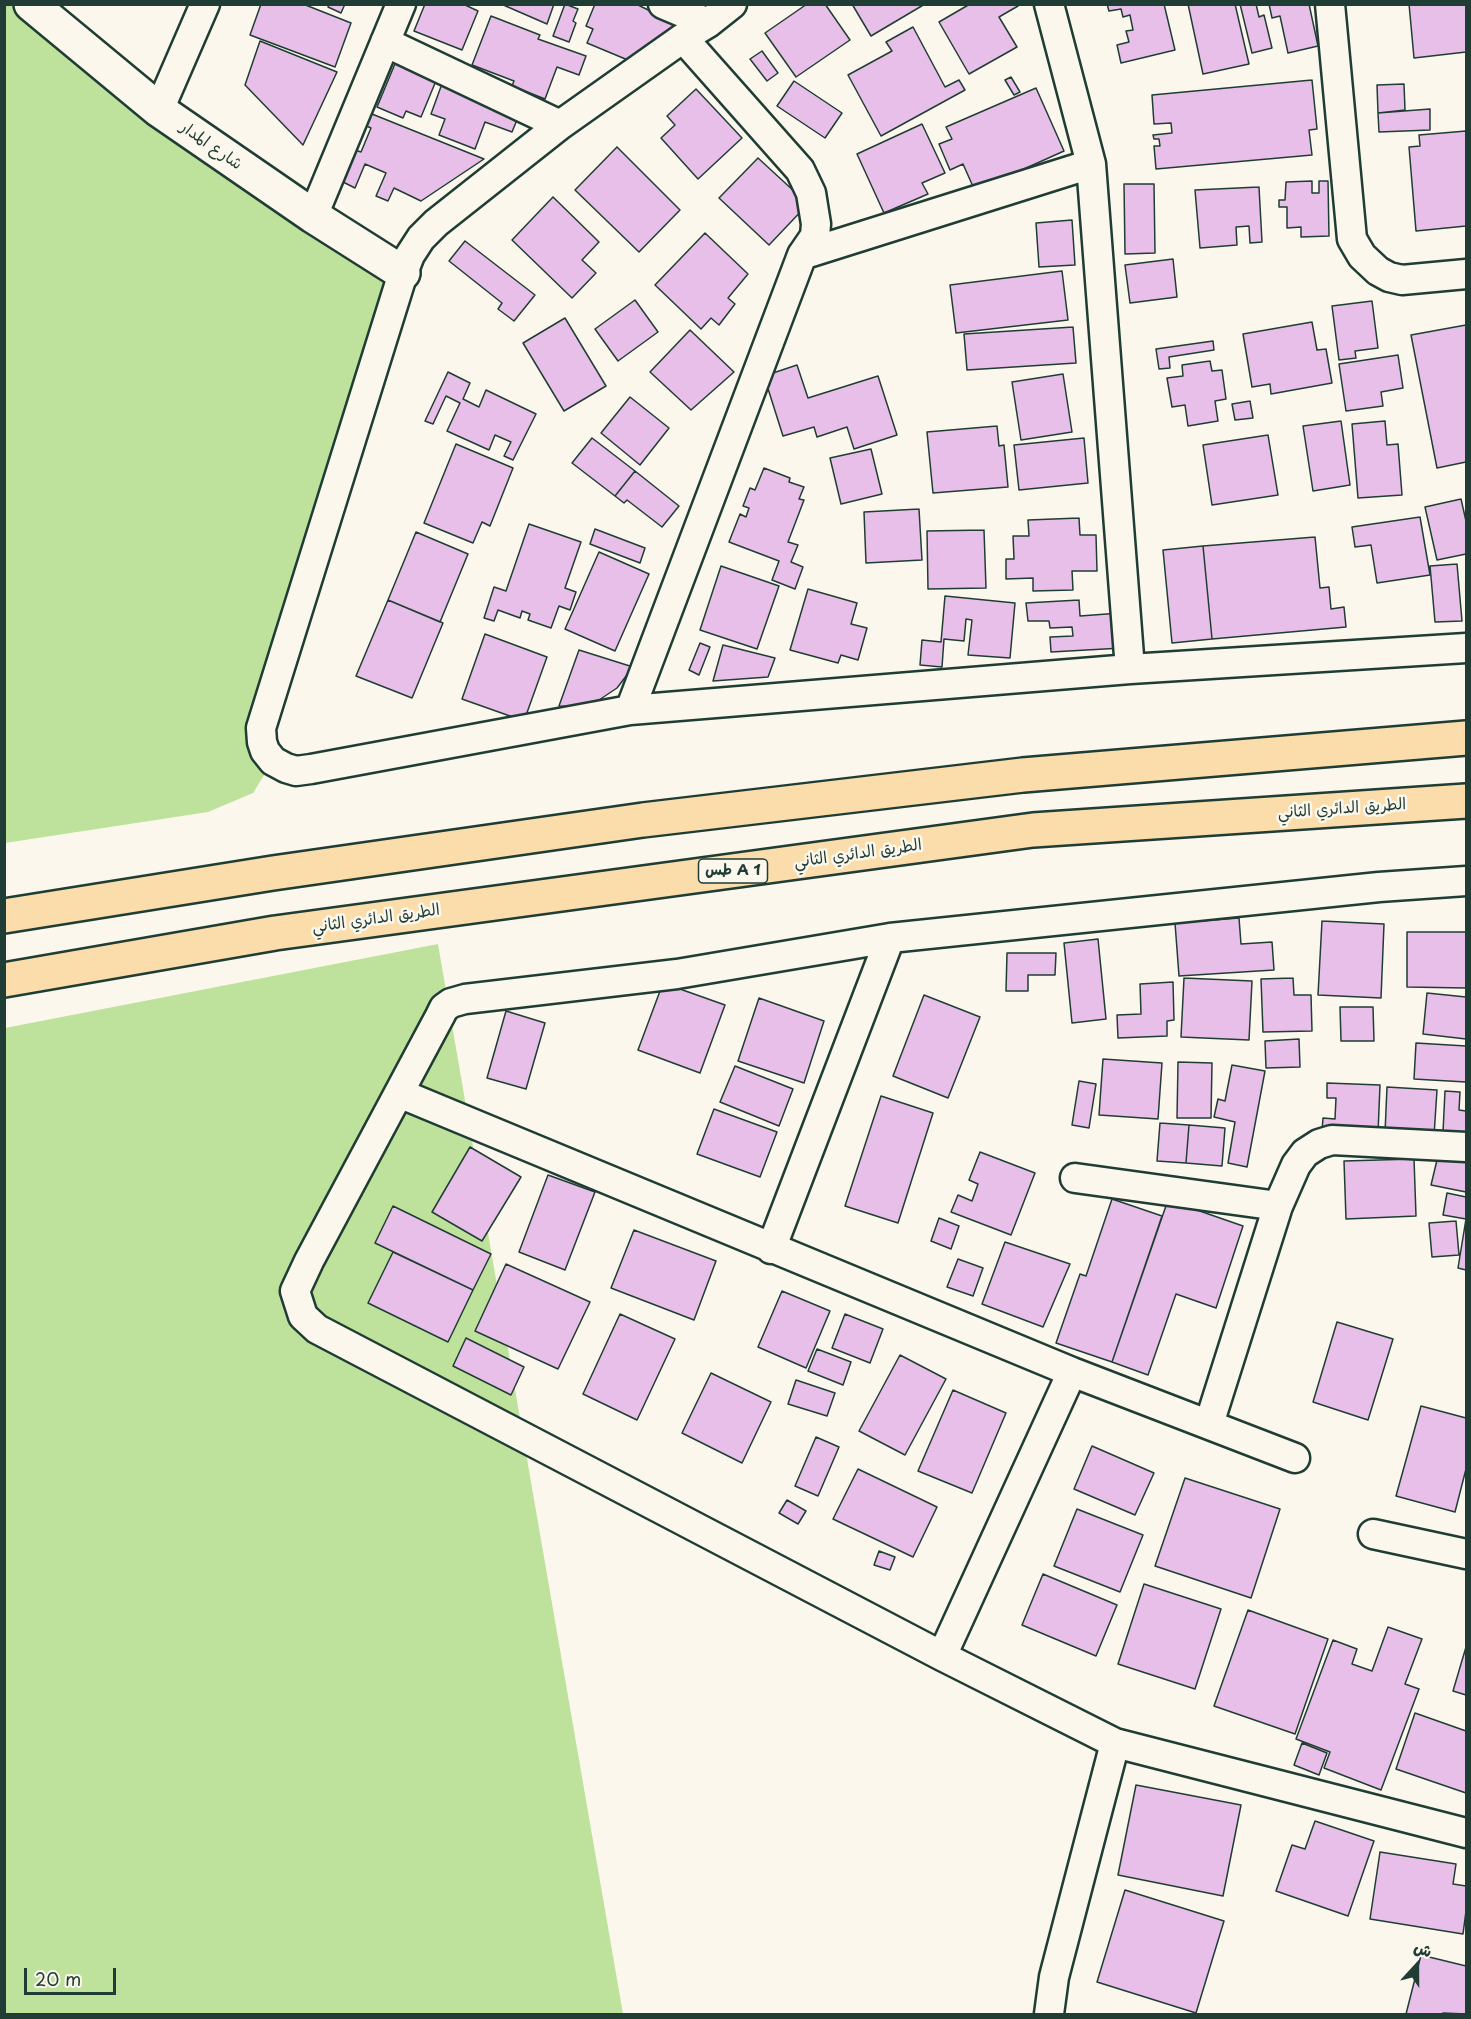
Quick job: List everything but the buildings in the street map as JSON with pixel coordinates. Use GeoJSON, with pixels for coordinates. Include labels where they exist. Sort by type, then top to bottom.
{"type":"FeatureCollection","features":[{"type":"Feature","properties":{"kind":"highway"},"geometry":{"type":"LineString","coordinates":[[4,916],[273,873],[643,820],[1023,775],[1467,738]]}},
{"type":"Feature","properties":{"kind":"highway","name":"الطريق الدائري الثاني"},"geometry":{"type":"LineString","coordinates":[[4,980],[275,933],[1033,830],[1467,801]]}},
{"type":"Feature","properties":{"kind":"street","name":"شارع المدار"},"geometry":{"type":"LineString","coordinates":[[31,4],[159,110],[313,216],[403,273]]}},
{"type":"Feature","properties":{"kind":"street"},"geometry":{"type":"LineString","coordinates":[[159,110],[205,4]]}},
{"type":"Feature","properties":{"kind":"street"},"geometry":{"type":"LineString","coordinates":[[313,216],[401,4]]}},
{"type":"Feature","properties":{"kind":"street"},"geometry":{"type":"LineString","coordinates":[[663,4],[708,23]]}},
{"type":"Feature","properties":{"kind":"street"},"geometry":{"type":"LineString","coordinates":[[732,4],[560,125],[436,223],[410,255],[261,728],[265,751],[273,761],[297,771],[630,710],[1130,669],[1467,648]]}},
{"type":"Feature","properties":{"kind":"street"},"geometry":{"type":"LineString","coordinates":[[1049,4],[1091,164],[1130,669]]}},
{"type":"Feature","properties":{"kind":"street"},"geometry":{"type":"LineString","coordinates":[[1329,4],[1352,239],[1362,256],[1378,271],[1389,277],[1402,280],[1467,274]]}},
{"type":"Feature","properties":{"kind":"street"},"geometry":{"type":"LineString","coordinates":[[630,710],[802,255],[816,236],[811,193],[800,170],[683,38]]}},
{"type":"Feature","properties":{"kind":"street"},"geometry":{"type":"LineString","coordinates":[[385,42],[560,125]]}},
{"type":"Feature","properties":{"kind":"street"},"geometry":{"type":"LineString","coordinates":[[802,255],[1091,164]]}},
{"type":"Feature","properties":{"kind":"street"},"geometry":{"type":"LineString","coordinates":[[1467,881],[1379,886],[890,938],[677,974],[465,999],[451,1003],[444,1008],[309,1260],[295,1291],[303,1316],[317,1329],[942,1656],[1115,1743],[1467,1833]]}},
{"type":"Feature","properties":{"kind":"street"},"geometry":{"type":"LineString","coordinates":[[771,1249],[890,938]]}},
{"type":"Feature","properties":{"kind":"street"},"geometry":{"type":"LineString","coordinates":[[399,1094],[1072,1372],[1294,1458]]}},
{"type":"Feature","properties":{"kind":"street"},"geometry":{"type":"LineString","coordinates":[[1209,1424],[1278,1206],[1300,1159],[1319,1144],[1332,1140],[1467,1147]]}},
{"type":"Feature","properties":{"kind":"street"},"geometry":{"type":"LineString","coordinates":[[1075,1178],[1278,1206]]}},
{"type":"Feature","properties":{"kind":"street"},"geometry":{"type":"LineString","coordinates":[[942,1656],[1072,1372]]}},
{"type":"Feature","properties":{"kind":"street"},"geometry":{"type":"LineString","coordinates":[[1373,1534],[1467,1554]]}},
{"type":"Feature","properties":{"kind":"street"},"geometry":{"type":"LineString","coordinates":[[1049,2014],[1054,1977],[1115,1743]]}},
{"type":"Feature","properties":{"kind":"green space"},"geometry":{"type":"Polygon","coordinates":[[[31,4],[403,273],[261,728],[273,761],[253,793],[208,812],[5,843],[4,5],[31,4]]]}},
{"type":"Feature","properties":{"kind":"green space"},"geometry":{"type":"Polygon","coordinates":[[[438,944],[623,2014],[5,2014],[5,1028],[438,944]]]}}]}
